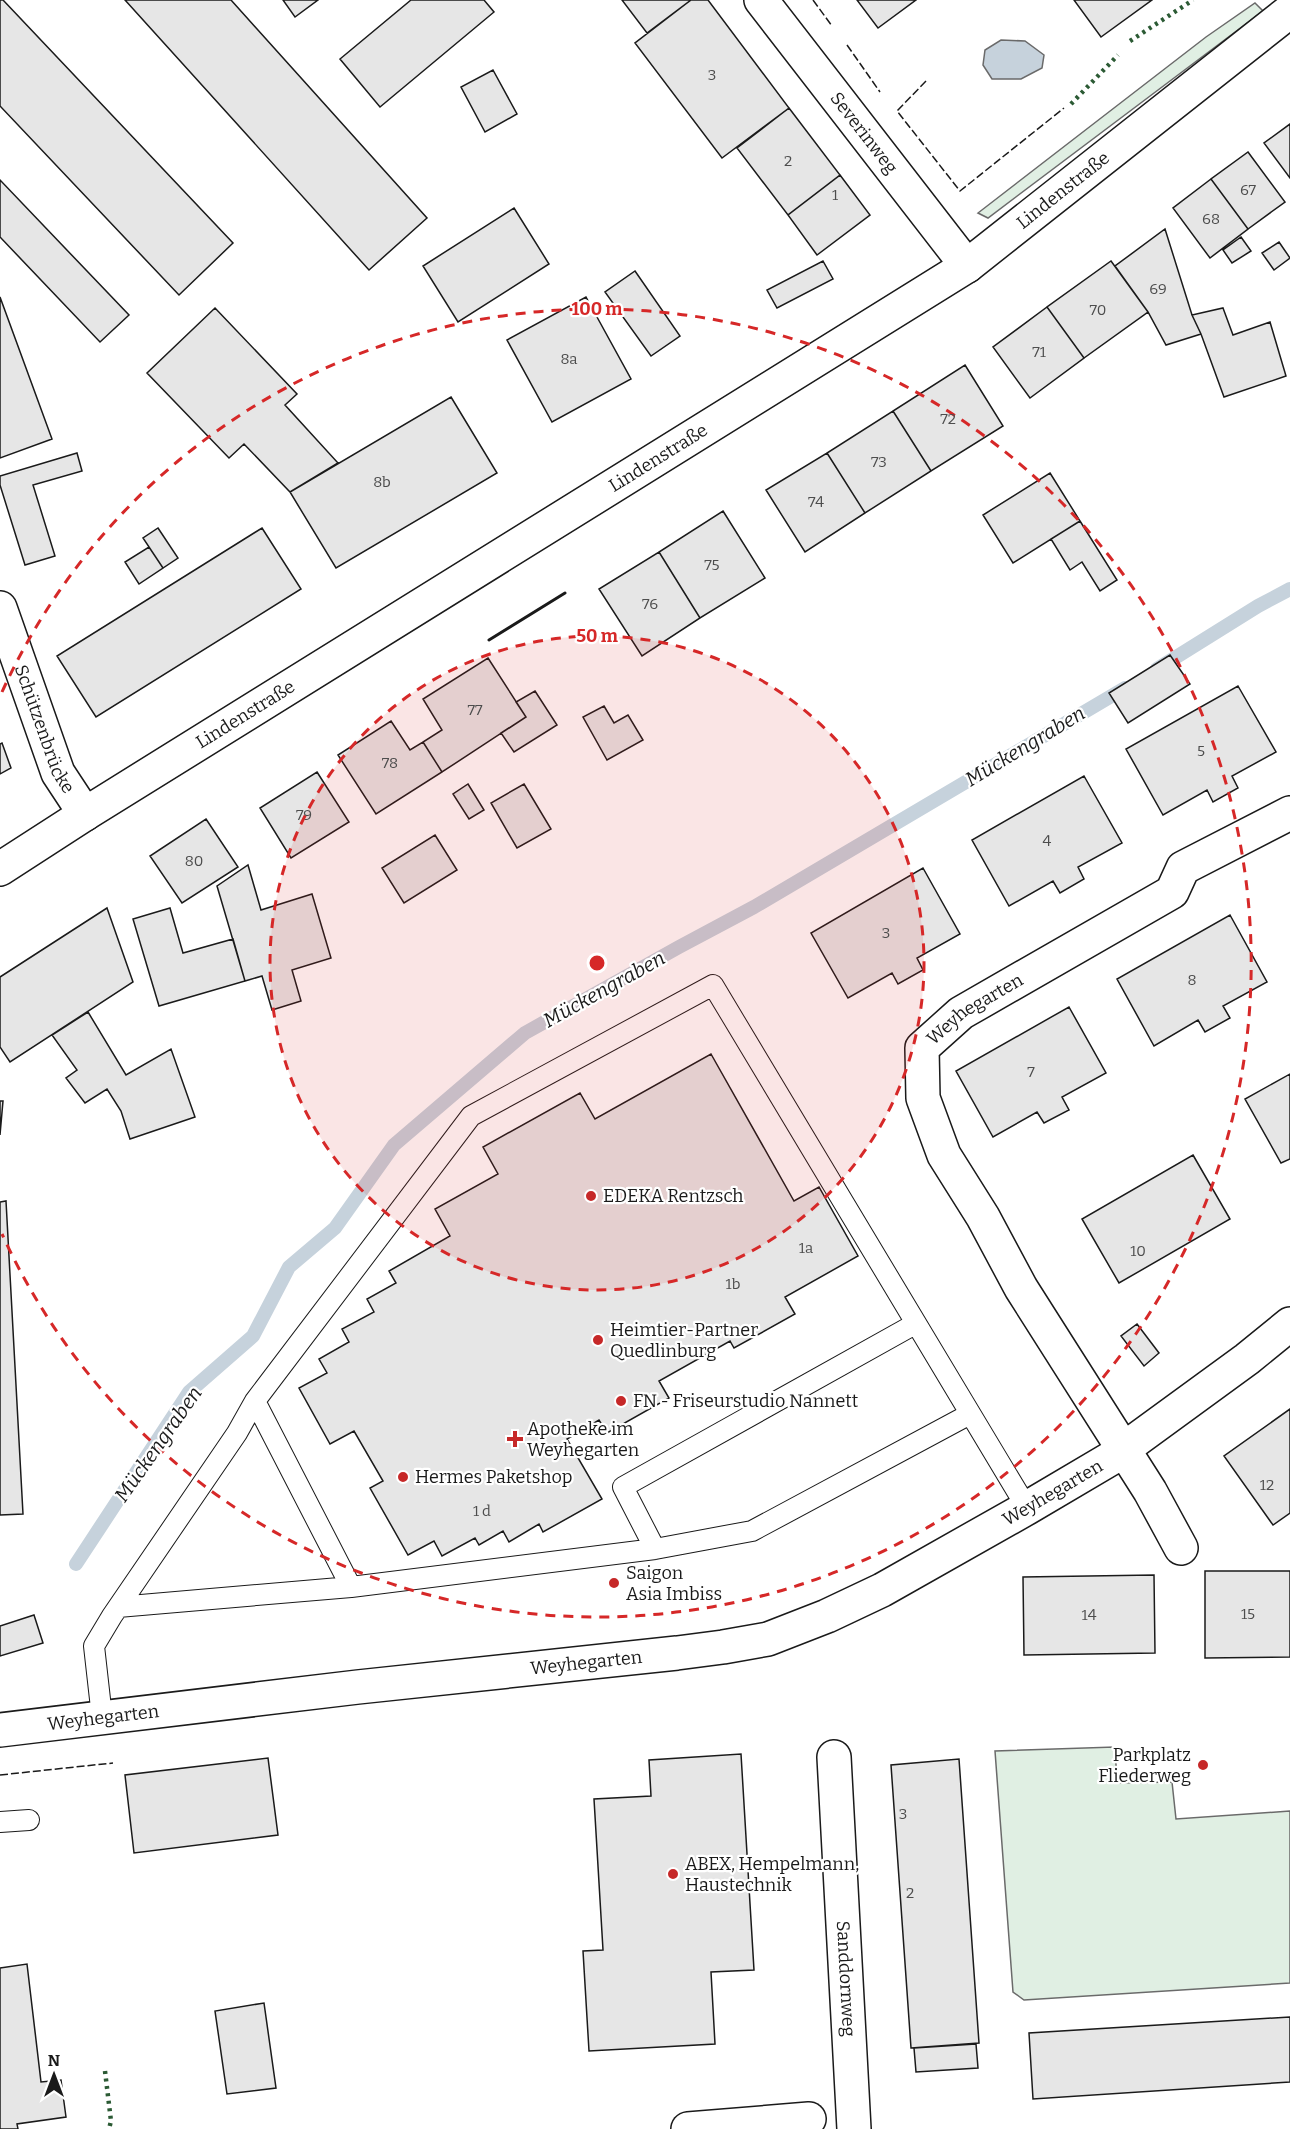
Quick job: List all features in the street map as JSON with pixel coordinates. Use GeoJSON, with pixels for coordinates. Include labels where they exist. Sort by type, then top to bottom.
{"type":"FeatureCollection","features":[{"type":"Feature","properties":{"kind":"street","name":"Severinweg"},"geometry":{"type":"LineString","coordinates":[[760,0],[967,266]]}},
{"type":"Feature","properties":{"kind":"street","name":"Lindenstraße"},"geometry":{"type":"LineString","coordinates":[[0,869],[967,266],[1290,11]]}},
{"type":"Feature","properties":{"kind":"street","name":"Schützenbrücke"},"geometry":{"type":"LineString","coordinates":[[0,608],[58,773],[85,814]]}},
{"type":"Feature","properties":{"kind":"street","name":"Weyhegarten"},"geometry":{"type":"LineString","coordinates":[[1181,1548],[1124,1449],[1021,1288],[983,1217],[944,1155],[923,1098],[922,1048],[961,1013],[1172,892],[1183,868],[1290,813]]}},
{"type":"Feature","properties":{"kind":"street","name":"Weyhegarten"},"geometry":{"type":"LineString","coordinates":[[0,1730],[689,1652],[768,1639],[827,1616],[882,1590],[1027,1508],[1124,1449],[1247,1359],[1290,1324]]}},
{"type":"Feature","properties":{"kind":"street","name":"Sanddornweg"},"geometry":{"type":"LineString","coordinates":[[834,1757],[854,2129]]}},
{"type":"Feature","properties":{"kind":"street"},"geometry":{"type":"LineString","coordinates":[[688,2129],[809,2119]]}},
{"type":"Feature","properties":{"kind":"lane"},"geometry":{"type":"LineString","coordinates":[[102,1717],[94,1646],[118,1607],[237,1433],[255,1401],[471,1116],[713,985],[1027,1508]]}},
{"type":"Feature","properties":{"kind":"lane"},"geometry":{"type":"LineString","coordinates":[[655,1549],[623,1487],[915,1324]]}},
{"type":"Feature","properties":{"kind":"lane"},"geometry":{"type":"LineString","coordinates":[[255,1401],[351,1587]]}},
{"type":"Feature","properties":{"kind":"lane"},"geometry":{"type":"LineString","coordinates":[[118,1607],[351,1587],[655,1549],[752,1531],[970,1414]]}},
{"type":"Feature","properties":{"kind":"lane"},"geometry":{"type":"LineString","coordinates":[[0,1822],[29,1820]]}},
{"type":"Feature","properties":{"kind":"green space"},"geometry":{"type":"Polygon","coordinates":[[[1255,3],[1263,11],[988,218],[978,213],[1206,37],[1255,3]]]}},
{"type":"Feature","properties":{"kind":"green space"},"geometry":{"type":"Polygon","coordinates":[[[1115,1747],[1117,1783],[1172,1782],[1176,1819],[1290,1811],[1290,1983],[1024,2000],[1013,1992],[995,1751],[1115,1747]]]}},
{"type":"Feature","properties":{"kind":"shaded area"},"geometry":{"type":"Polygon","coordinates":[[[1001,40],[1025,41],[1044,55],[1042,68],[1021,79],[992,79],[983,65],[985,50],[1001,40]]]}},
{"type":"Feature","properties":{"kind":"building"},"geometry":{"type":"Polygon","coordinates":[[[0,0],[3,0],[233,243],[179,295],[0,106],[0,0]]]}},
{"type":"Feature","properties":{"kind":"building"},"geometry":{"type":"Polygon","coordinates":[[[125,0],[231,0],[427,218],[369,270],[125,0]]]}},
{"type":"Feature","properties":{"kind":"building"},"geometry":{"type":"Polygon","coordinates":[[[283,0],[318,0],[295,17],[283,0]]]}},
{"type":"Feature","properties":{"kind":"building"},"geometry":{"type":"Polygon","coordinates":[[[411,0],[484,0],[494,12],[380,107],[340,59],[411,0]]]}},
{"type":"Feature","properties":{"kind":"building"},"geometry":{"type":"Polygon","coordinates":[[[622,0],[691,0],[647,33],[622,0]]]}},
{"type":"Feature","properties":{"kind":"building"},"geometry":{"type":"Polygon","coordinates":[[[691,0],[708,0],[789,108],[722,158],[635,43],[691,0]]]}},
{"type":"Feature","properties":{"kind":"building"},"geometry":{"type":"Polygon","coordinates":[[[857,0],[916,0],[878,28],[857,0]]]}},
{"type":"Feature","properties":{"kind":"building"},"geometry":{"type":"Polygon","coordinates":[[[1074,0],[1152,0],[1101,37],[1074,0]]]}},
{"type":"Feature","properties":{"kind":"building"},"geometry":{"type":"Polygon","coordinates":[[[493,70],[517,114],[485,132],[461,87],[493,70]]]}},
{"type":"Feature","properties":{"kind":"building"},"geometry":{"type":"Polygon","coordinates":[[[789,108],[840,175],[788,215],[737,148],[789,108]]]}},
{"type":"Feature","properties":{"kind":"building"},"geometry":{"type":"Polygon","coordinates":[[[1290,124],[1290,178],[1264,143],[1290,124]]]}},
{"type":"Feature","properties":{"kind":"building"},"geometry":{"type":"Polygon","coordinates":[[[1248,152],[1285,202],[1248,229],[1211,179],[1248,152]]]}},
{"type":"Feature","properties":{"kind":"building"},"geometry":{"type":"Polygon","coordinates":[[[840,175],[870,215],[817,255],[788,215],[840,175]]]}},
{"type":"Feature","properties":{"kind":"building"},"geometry":{"type":"Polygon","coordinates":[[[1211,179],[1248,229],[1210,258],[1173,208],[1211,179]]]}},
{"type":"Feature","properties":{"kind":"building"},"geometry":{"type":"Polygon","coordinates":[[[0,180],[129,315],[100,342],[0,237],[0,180]]]}},
{"type":"Feature","properties":{"kind":"building"},"geometry":{"type":"Polygon","coordinates":[[[514,208],[549,264],[458,322],[423,266],[514,208]]]}},
{"type":"Feature","properties":{"kind":"building"},"geometry":{"type":"Polygon","coordinates":[[[1165,229],[1192,315],[1201,334],[1166,345],[1148,312],[1115,266],[1165,229]]]}},
{"type":"Feature","properties":{"kind":"building"},"geometry":{"type":"Polygon","coordinates":[[[1241,237],[1251,251],[1232,263],[1223,250],[1241,237]]]}},
{"type":"Feature","properties":{"kind":"building"},"geometry":{"type":"Polygon","coordinates":[[[1279,242],[1290,258],[1274,270],[1262,253],[1279,242]]]}},
{"type":"Feature","properties":{"kind":"building"},"geometry":{"type":"Polygon","coordinates":[[[823,261],[833,279],[777,308],[767,290],[823,261]]]}},
{"type":"Feature","properties":{"kind":"building"},"geometry":{"type":"Polygon","coordinates":[[[1111,261],[1148,312],[1084,358],[1047,307],[1111,261]]]}},
{"type":"Feature","properties":{"kind":"building"},"geometry":{"type":"Polygon","coordinates":[[[635,271],[680,336],[651,356],[605,292],[635,271]]]}},
{"type":"Feature","properties":{"kind":"building"},"geometry":{"type":"Polygon","coordinates":[[[0,297],[52,439],[0,458],[0,297]]]}},
{"type":"Feature","properties":{"kind":"building"},"geometry":{"type":"Polygon","coordinates":[[[586,297],[631,379],[552,422],[507,340],[586,297]]]}},
{"type":"Feature","properties":{"kind":"building"},"geometry":{"type":"Polygon","coordinates":[[[1047,307],[1084,358],[1030,398],[993,347],[1047,307]]]}},
{"type":"Feature","properties":{"kind":"building"},"geometry":{"type":"Polygon","coordinates":[[[215,308],[297,394],[285,405],[338,463],[290,492],[244,444],[229,458],[147,373],[215,308]]]}},
{"type":"Feature","properties":{"kind":"building"},"geometry":{"type":"Polygon","coordinates":[[[1223,308],[1233,335],[1270,322],[1286,376],[1224,397],[1192,315],[1223,308]]]}},
{"type":"Feature","properties":{"kind":"building"},"geometry":{"type":"Polygon","coordinates":[[[965,365],[1003,426],[931,471],[893,411],[965,365]]]}},
{"type":"Feature","properties":{"kind":"building"},"geometry":{"type":"Polygon","coordinates":[[[451,397],[497,473],[336,568],[290,492],[451,397]]]}},
{"type":"Feature","properties":{"kind":"building"},"geometry":{"type":"Polygon","coordinates":[[[893,411],[931,471],[865,513],[827,453],[893,411]]]}},
{"type":"Feature","properties":{"kind":"building"},"geometry":{"type":"Polygon","coordinates":[[[77,453],[82,471],[33,485],[55,556],[25,565],[0,485],[0,476],[77,453]]]}},
{"type":"Feature","properties":{"kind":"building"},"geometry":{"type":"Polygon","coordinates":[[[827,453],[865,513],[805,552],[766,490],[827,453]]]}},
{"type":"Feature","properties":{"kind":"building"},"geometry":{"type":"Polygon","coordinates":[[[1050,473],[1080,521],[1013,563],[983,515],[1050,473]]]}},
{"type":"Feature","properties":{"kind":"building"},"geometry":{"type":"Polygon","coordinates":[[[723,511],[765,578],[700,618],[659,552],[723,511]]]}},
{"type":"Feature","properties":{"kind":"building"},"geometry":{"type":"Polygon","coordinates":[[[1080,521],[1117,580],[1100,591],[1082,562],[1070,570],[1051,539],[1080,521]]]}},
{"type":"Feature","properties":{"kind":"building"},"geometry":{"type":"Polygon","coordinates":[[[158,528],[178,558],[163,568],[143,538],[158,528]]]}},
{"type":"Feature","properties":{"kind":"building"},"geometry":{"type":"Polygon","coordinates":[[[262,528],[301,589],[96,717],[57,656],[262,528]]]}},
{"type":"Feature","properties":{"kind":"building"},"geometry":{"type":"Polygon","coordinates":[[[149,547],[163,568],[139,584],[125,562],[149,547]]]}},
{"type":"Feature","properties":{"kind":"building"},"geometry":{"type":"Polygon","coordinates":[[[659,552],[700,618],[642,656],[599,589],[659,552]]]}},
{"type":"Feature","properties":{"kind":"building"},"geometry":{"type":"Polygon","coordinates":[[[1170,655],[1190,684],[1128,723],[1109,693],[1170,655]]]}},
{"type":"Feature","properties":{"kind":"building"},"geometry":{"type":"Polygon","coordinates":[[[488,658],[526,717],[442,772],[423,742],[442,730],[423,699],[488,658]]]}},
{"type":"Feature","properties":{"kind":"building"},"geometry":{"type":"Polygon","coordinates":[[[1238,686],[1276,752],[1232,776],[1238,788],[1213,802],[1207,790],[1163,815],[1126,749],[1238,686]]]}},
{"type":"Feature","properties":{"kind":"building"},"geometry":{"type":"Polygon","coordinates":[[[535,691],[557,725],[514,752],[501,733],[526,717],[516,702],[535,691]]]}},
{"type":"Feature","properties":{"kind":"building"},"geometry":{"type":"Polygon","coordinates":[[[604,706],[614,723],[628,715],[643,740],[607,760],[583,717],[604,706]]]}},
{"type":"Feature","properties":{"kind":"building"},"geometry":{"type":"Polygon","coordinates":[[[391,721],[410,750],[423,742],[442,772],[376,814],[338,755],[391,721]]]}},
{"type":"Feature","properties":{"kind":"building"},"geometry":{"type":"Polygon","coordinates":[[[2,743],[11,768],[0,774],[0,744],[2,743]]]}},
{"type":"Feature","properties":{"kind":"building"},"geometry":{"type":"Polygon","coordinates":[[[317,772],[349,822],[291,858],[260,808],[317,772]]]}},
{"type":"Feature","properties":{"kind":"building"},"geometry":{"type":"Polygon","coordinates":[[[1084,776],[1122,843],[1078,867],[1084,879],[1060,893],[1053,881],[1009,906],[972,840],[1084,776]]]}},
{"type":"Feature","properties":{"kind":"building"},"geometry":{"type":"Polygon","coordinates":[[[468,784],[484,810],[469,819],[453,794],[468,784]]]}},
{"type":"Feature","properties":{"kind":"building"},"geometry":{"type":"Polygon","coordinates":[[[524,784],[551,829],[517,848],[491,803],[524,784]]]}},
{"type":"Feature","properties":{"kind":"building"},"geometry":{"type":"Polygon","coordinates":[[[206,819],[238,867],[182,903],[150,856],[206,819]]]}},
{"type":"Feature","properties":{"kind":"building"},"geometry":{"type":"Polygon","coordinates":[[[435,835],[457,870],[404,903],[382,868],[435,835]]]}},
{"type":"Feature","properties":{"kind":"building"},"geometry":{"type":"Polygon","coordinates":[[[248,865],[261,910],[312,894],[331,958],[292,970],[301,1001],[272,1010],[262,976],[245,981],[217,886],[248,865]]]}},
{"type":"Feature","properties":{"kind":"building"},"geometry":{"type":"Polygon","coordinates":[[[923,868],[960,934],[917,958],[923,970],[898,984],[892,973],[848,998],[811,933],[923,868]]]}},
{"type":"Feature","properties":{"kind":"building"},"geometry":{"type":"Polygon","coordinates":[[[107,908],[133,982],[10,1062],[0,1047],[0,977],[107,908]]]}},
{"type":"Feature","properties":{"kind":"building"},"geometry":{"type":"Polygon","coordinates":[[[170,908],[183,953],[233,939],[245,981],[159,1006],[133,919],[170,908]]]}},
{"type":"Feature","properties":{"kind":"building"},"geometry":{"type":"Polygon","coordinates":[[[1230,915],[1267,982],[1223,1006],[1230,1018],[1205,1032],[1198,1020],[1154,1046],[1117,979],[1230,915]]]}},
{"type":"Feature","properties":{"kind":"building"},"geometry":{"type":"Polygon","coordinates":[[[1069,1007],[1106,1073],[1062,1097],[1069,1110],[1044,1123],[1037,1112],[993,1137],[956,1071],[1069,1007]]]}},
{"type":"Feature","properties":{"kind":"building"},"geometry":{"type":"Polygon","coordinates":[[[88,1012],[126,1075],[171,1049],[195,1117],[130,1139],[121,1111],[107,1089],[85,1103],[66,1078],[77,1070],[52,1035],[88,1012]]]}},
{"type":"Feature","properties":{"kind":"building"},"geometry":{"type":"Polygon","coordinates":[[[711,1054],[794,1201],[819,1187],[858,1256],[785,1297],[795,1314],[734,1348],[730,1341],[659,1381],[669,1398],[607,1433],[599,1420],[567,1439],[602,1499],[543,1532],[539,1524],[509,1542],[503,1531],[479,1545],[475,1538],[442,1556],[434,1541],[408,1555],[370,1488],[383,1481],[354,1431],[330,1444],[299,1388],[327,1373],[319,1359],[349,1342],[342,1329],[374,1312],[367,1299],[396,1283],[389,1271],[450,1236],[435,1209],[498,1174],[483,1147],[580,1093],[595,1119],[711,1054]]]}},
{"type":"Feature","properties":{"kind":"building"},"geometry":{"type":"Polygon","coordinates":[[[1290,1074],[1290,1159],[1281,1163],[1245,1099],[1290,1074]]]}},
{"type":"Feature","properties":{"kind":"building"},"geometry":{"type":"Polygon","coordinates":[[[0,1101],[3,1101],[0,1135],[0,1101]]]}},
{"type":"Feature","properties":{"kind":"building"},"geometry":{"type":"Polygon","coordinates":[[[1193,1155],[1230,1219],[1119,1283],[1082,1219],[1193,1155]]]}},
{"type":"Feature","properties":{"kind":"building"},"geometry":{"type":"Polygon","coordinates":[[[6,1201],[23,1514],[0,1515],[0,1202],[6,1201]]]}},
{"type":"Feature","properties":{"kind":"building"},"geometry":{"type":"Polygon","coordinates":[[[1137,1324],[1159,1353],[1144,1366],[1121,1336],[1137,1324]]]}},
{"type":"Feature","properties":{"kind":"building"},"geometry":{"type":"Polygon","coordinates":[[[1290,1409],[1290,1513],[1273,1525],[1224,1456],[1290,1409]]]}},
{"type":"Feature","properties":{"kind":"building"},"geometry":{"type":"Polygon","coordinates":[[[1205,1571],[1290,1571],[1290,1657],[1205,1658],[1205,1571]]]}},
{"type":"Feature","properties":{"kind":"building"},"geometry":{"type":"Polygon","coordinates":[[[1154,1575],[1155,1653],[1024,1655],[1023,1577],[1154,1575]]]}},
{"type":"Feature","properties":{"kind":"building"},"geometry":{"type":"Polygon","coordinates":[[[34,1615],[43,1643],[0,1656],[0,1626],[34,1615]]]}},
{"type":"Feature","properties":{"kind":"building","name":"ABEX, Hempelmann, Haustechnik"},"geometry":{"type":"Polygon","coordinates":[[[741,1754],[754,1970],[711,1972],[715,2044],[589,2051],[583,1951],[603,1950],[594,1799],[651,1796],[649,1760],[741,1754]]]}},
{"type":"Feature","properties":{"kind":"building"},"geometry":{"type":"Polygon","coordinates":[[[268,1758],[278,1835],[134,1853],[125,1775],[268,1758]]]}},
{"type":"Feature","properties":{"kind":"building"},"geometry":{"type":"Polygon","coordinates":[[[959,1759],[979,2043],[911,2048],[891,1765],[959,1759]]]}},
{"type":"Feature","properties":{"kind":"building"},"geometry":{"type":"Polygon","coordinates":[[[27,1964],[41,2082],[61,2080],[66,2117],[17,2124],[18,2129],[0,2129],[0,1968],[27,1964]]]}},
{"type":"Feature","properties":{"kind":"building"},"geometry":{"type":"Polygon","coordinates":[[[264,2003],[276,2088],[227,2094],[215,2011],[264,2003]]]}},
{"type":"Feature","properties":{"kind":"building"},"geometry":{"type":"Polygon","coordinates":[[[1290,2017],[1290,2082],[1033,2099],[1029,2033],[1290,2017]]]}},
{"type":"Feature","properties":{"kind":"building"},"geometry":{"type":"Polygon","coordinates":[[[976,2044],[978,2068],[916,2072],[914,2048],[976,2044]]]}},
{"type":"Feature","properties":{"kind":"waterway","name":"Mückengraben"},"geometry":{"type":"LineString","coordinates":[[1157,669],[1258,606],[1290,589]]}},
{"type":"Feature","properties":{"kind":"waterway","name":"Mückengraben"},"geometry":{"type":"LineString","coordinates":[[76,1564],[189,1392],[253,1336],[289,1267],[335,1228],[394,1145],[525,1033],[754,907],[1125,688]]}},
{"type":"Feature","properties":{"kind":"hedge"},"geometry":{"type":"LineString","coordinates":[[1130,41],[1193,0]]}},
{"type":"Feature","properties":{"kind":"hedge"},"geometry":{"type":"LineString","coordinates":[[1071,104],[1118,55]]}},
{"type":"Feature","properties":{"kind":"hedge"},"geometry":{"type":"LineString","coordinates":[[105,2071],[111,2121],[109,2129]]}},
{"type":"Feature","properties":{"kind":"fence"},"geometry":{"type":"LineString","coordinates":[[813,0],[832,26]]}},
{"type":"Feature","properties":{"kind":"fence"},"geometry":{"type":"LineString","coordinates":[[847,45],[880,92]]}},
{"type":"Feature","properties":{"kind":"fence"},"geometry":{"type":"LineString","coordinates":[[926,81],[897,111],[960,191],[1064,108]]}},
{"type":"Feature","properties":{"kind":"fence"},"geometry":{"type":"LineString","coordinates":[[0,1775],[113,1763]]}},
{"type":"Feature","properties":{"kind":"wall"},"geometry":{"type":"LineString","coordinates":[[489,640],[565,593]]}},
{"type":"Feature","properties":{"kind":"place","name":"EDEKA Rentzsch"},"geometry":{"type":"Point","coordinates":[591,1196]}},
{"type":"Feature","properties":{"kind":"place","name":"Heimtier-Partner Quedlinburg"},"geometry":{"type":"Point","coordinates":[598,1340]}},
{"type":"Feature","properties":{"kind":"place","name":"FN - Friseurstudio Nannett"},"geometry":{"type":"Point","coordinates":[621,1401]}},
{"type":"Feature","properties":{"kind":"place","name":"Apotheke im Weyhegarten"},"geometry":{"type":"Point","coordinates":[515,1439]}},
{"type":"Feature","properties":{"kind":"place","name":"Hermes Paketshop"},"geometry":{"type":"Point","coordinates":[403,1477]}},
{"type":"Feature","properties":{"kind":"place","name":"Saigon Asia Imbiss"},"geometry":{"type":"Point","coordinates":[614,1583]}},
{"type":"Feature","properties":{"kind":"place","name":"Parkplatz Fliederweg"},"geometry":{"type":"Point","coordinates":[1203,1765]}},
{"type":"Feature","properties":{"kind":"place","name":"ABEX, Hempelmann, Haustechnik"},"geometry":{"type":"Point","coordinates":[673,1874]}}]}
